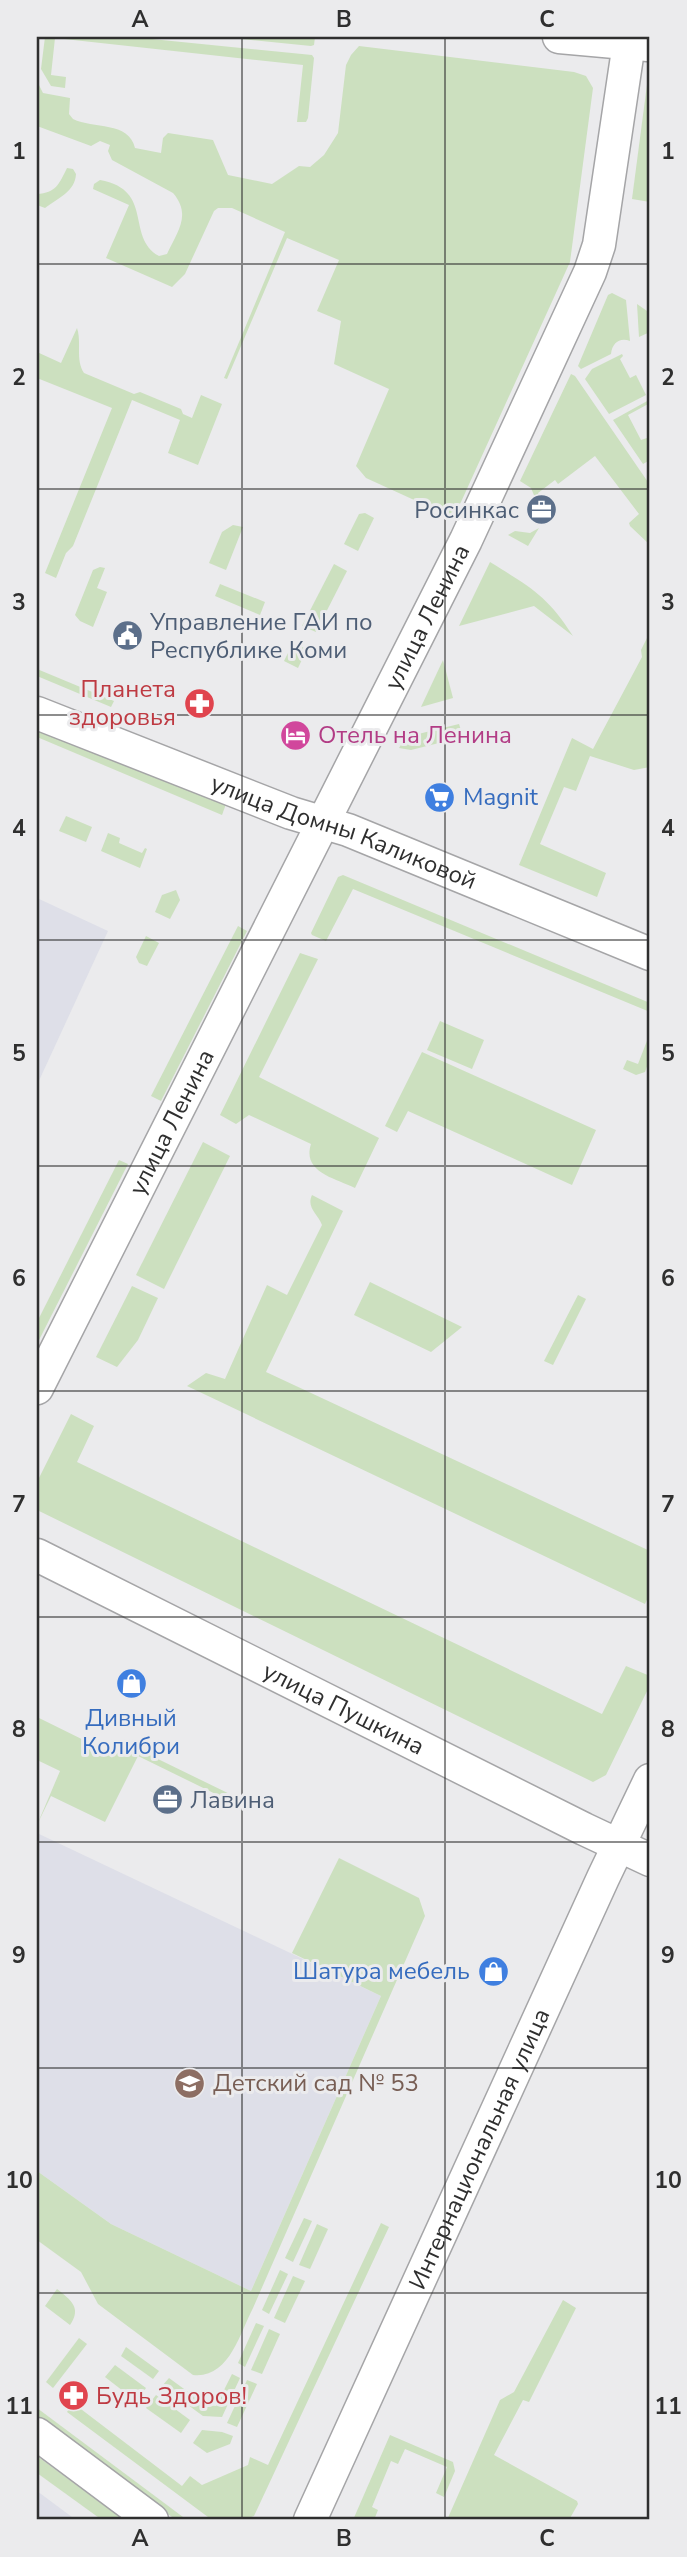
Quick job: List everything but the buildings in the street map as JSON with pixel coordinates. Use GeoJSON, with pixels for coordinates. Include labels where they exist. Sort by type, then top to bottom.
{"type":"FeatureCollection","features":[{"type":"Feature","properties":{"kind":"street"},"geometry":{"type":"LineString","coordinates":[[559,37],[640,44]]}},
{"type":"Feature","properties":{"kind":"street","name":"улица Ленина"},"geometry":{"type":"LineString","coordinates":[[37,1388],[465,542],[594,263],[640,44]]}},
{"type":"Feature","properties":{"kind":"street","name":"улица Домны Каликовой"},"geometry":{"type":"LineString","coordinates":[[37,713],[291,813],[373,840],[650,954]]}},
{"type":"Feature","properties":{"kind":"street","name":"улица Пушкина"},"geometry":{"type":"LineString","coordinates":[[37,1555],[650,1860]]}},
{"type":"Feature","properties":{"kind":"street","name":"Интернациональная улица"},"geometry":{"type":"LineString","coordinates":[[310,2520],[650,1780]]}},
{"type":"Feature","properties":{"kind":"street"},"geometry":{"type":"LineString","coordinates":[[37,2434],[152,2520]]}},
{"type":"Feature","properties":{"kind":"shaded area"},"geometry":{"type":"Polygon","coordinates":[[[37,898],[108,931],[37,1085],[37,898]]]}},
{"type":"Feature","properties":{"kind":"shaded area","name":"Детский сад № 53"},"geometry":{"type":"Polygon","coordinates":[[[37,1833],[381,1996],[251,2291],[111,2224],[37,2171],[37,1833]]]}},
{"type":"Feature","properties":{"kind":"shaded area"},"geometry":{"type":"Polygon","coordinates":[[[37,2491],[76,2520],[37,2520],[37,2491]]]}},
{"type":"Feature","properties":{"kind":"green space"},"geometry":{"type":"Polygon","coordinates":[[[45,37],[132,37],[312,55],[314,58],[308,118],[306,122],[297,122],[303,65],[55,38],[51,75],[66,77],[65,88],[51,86],[41,69],[45,37]]]}},
{"type":"Feature","properties":{"kind":"green space"},"geometry":{"type":"Polygon","coordinates":[[[221,37],[315,37],[314,45],[311,46],[221,37]]]}},
{"type":"Feature","properties":{"kind":"green space"},"geometry":{"type":"Polygon","coordinates":[[[359,46],[574,72],[586,76],[593,88],[570,262],[461,502],[456,511],[447,515],[366,478],[356,466],[389,389],[334,364],[341,321],[317,311],[339,260],[287,238],[227,379],[224,378],[285,232],[232,208],[218,208],[214,211],[185,274],[172,287],[106,258],[129,205],[93,189],[94,184],[100,180],[117,185],[128,193],[134,203],[143,238],[149,248],[159,256],[167,254],[181,224],[179,201],[173,193],[112,160],[108,151],[110,145],[100,141],[91,146],[37,126],[37,81],[43,93],[70,98],[69,114],[73,119],[126,133],[135,148],[161,153],[163,138],[168,133],[213,140],[228,175],[272,184],[299,166],[310,167],[324,155],[338,133],[346,65],[359,46]]]}},
{"type":"Feature","properties":{"kind":"green space"},"geometry":{"type":"Polygon","coordinates":[[[650,77],[650,202],[632,199],[650,77]]]}},
{"type":"Feature","properties":{"kind":"green space"},"geometry":{"type":"Polygon","coordinates":[[[67,168],[73,169],[76,174],[73,186],[45,208],[37,205],[37,194],[49,192],[56,187],[67,168]]]}},
{"type":"Feature","properties":{"kind":"green space"},"geometry":{"type":"Polygon","coordinates":[[[612,293],[626,300],[630,341],[617,342],[611,354],[581,369],[578,366],[608,295],[612,293]]]}},
{"type":"Feature","properties":{"kind":"green space"},"geometry":{"type":"Polygon","coordinates":[[[637,304],[650,313],[650,332],[639,337],[637,304]]]}},
{"type":"Feature","properties":{"kind":"green space"},"geometry":{"type":"Polygon","coordinates":[[[77,328],[80,362],[84,373],[134,394],[140,392],[181,409],[183,414],[192,418],[201,395],[222,404],[198,465],[168,453],[180,420],[132,400],[73,546],[66,553],[56,578],[45,573],[112,408],[37,378],[37,352],[61,363],[77,328]]]}},
{"type":"Feature","properties":{"kind":"green space"},"geometry":{"type":"Polygon","coordinates":[[[622,354],[620,359],[630,378],[636,375],[646,395],[609,414],[585,379],[592,369],[622,354]]]}},
{"type":"Feature","properties":{"kind":"green space"},"geometry":{"type":"Polygon","coordinates":[[[571,374],[650,485],[650,545],[630,526],[629,523],[639,514],[595,456],[558,484],[555,480],[538,493],[540,497],[536,500],[531,488],[520,481],[571,374]]]}},
{"type":"Feature","properties":{"kind":"green space"},"geometry":{"type":"Polygon","coordinates":[[[649,400],[650,403],[628,415],[641,440],[647,438],[650,444],[650,460],[643,464],[613,420],[649,400]]]}},
{"type":"Feature","properties":{"kind":"green space"},"geometry":{"type":"Polygon","coordinates":[[[365,513],[374,518],[358,551],[344,544],[359,514],[365,513]]]}},
{"type":"Feature","properties":{"kind":"green space"},"geometry":{"type":"Polygon","coordinates":[[[233,525],[243,527],[226,570],[209,563],[222,532],[233,525]]]}},
{"type":"Feature","properties":{"kind":"green space"},"geometry":{"type":"Polygon","coordinates":[[[539,528],[528,546],[508,535],[515,531],[530,533],[539,528]]]}},
{"type":"Feature","properties":{"kind":"green space"},"geometry":{"type":"Polygon","coordinates":[[[490,562],[546,601],[573,636],[534,606],[459,626],[490,562]]]}},
{"type":"Feature","properties":{"kind":"green space"},"geometry":{"type":"Polygon","coordinates":[[[334,564],[347,571],[316,632],[302,626],[334,564]]]}},
{"type":"Feature","properties":{"kind":"green space"},"geometry":{"type":"Polygon","coordinates":[[[105,568],[97,588],[107,592],[93,627],[80,621],[75,615],[93,570],[105,568]]]}},
{"type":"Feature","properties":{"kind":"green space"},"geometry":{"type":"Polygon","coordinates":[[[220,584],[265,602],[260,615],[215,596],[220,584]]]}},
{"type":"Feature","properties":{"kind":"green space"},"geometry":{"type":"Polygon","coordinates":[[[650,632],[650,767],[634,770],[590,756],[576,791],[564,787],[540,844],[606,873],[597,897],[519,865],[572,738],[593,749],[642,657],[641,650],[650,632]]]}},
{"type":"Feature","properties":{"kind":"green space"},"geometry":{"type":"Polygon","coordinates":[[[293,643],[307,649],[298,668],[284,661],[293,643]]]}},
{"type":"Feature","properties":{"kind":"green space"},"geometry":{"type":"Polygon","coordinates":[[[443,660],[453,698],[421,707],[443,660]]]}},
{"type":"Feature","properties":{"kind":"green space"},"geometry":{"type":"Polygon","coordinates":[[[37,669],[114,701],[111,707],[37,676],[37,669]]]}},
{"type":"Feature","properties":{"kind":"green space"},"geometry":{"type":"Polygon","coordinates":[[[459,724],[463,737],[411,750],[399,748],[406,737],[459,724]]]}},
{"type":"Feature","properties":{"kind":"green space"},"geometry":{"type":"Polygon","coordinates":[[[37,725],[226,804],[222,815],[37,737],[37,725]]]}},
{"type":"Feature","properties":{"kind":"green space"},"geometry":{"type":"Polygon","coordinates":[[[66,816],[92,827],[86,842],[59,831],[66,816]]]}},
{"type":"Feature","properties":{"kind":"green space"},"geometry":{"type":"Polygon","coordinates":[[[108,833],[120,838],[119,843],[142,853],[147,849],[140,868],[101,851],[108,833]]]}},
{"type":"Feature","properties":{"kind":"green space"},"geometry":{"type":"Polygon","coordinates":[[[343,875],[650,1003],[650,1012],[353,889],[326,941],[312,935],[338,877],[343,875]]]}},
{"type":"Feature","properties":{"kind":"green space"},"geometry":{"type":"Polygon","coordinates":[[[176,890],[180,900],[170,919],[155,912],[162,895],[176,890]]]}},
{"type":"Feature","properties":{"kind":"green space"},"geometry":{"type":"Polygon","coordinates":[[[238,926],[247,931],[161,1101],[151,1096],[238,926]]]}},
{"type":"Feature","properties":{"kind":"green space"},"geometry":{"type":"Polygon","coordinates":[[[146,936],[159,943],[147,966],[139,963],[136,957],[146,936]]]}},
{"type":"Feature","properties":{"kind":"green space"},"geometry":{"type":"Polygon","coordinates":[[[300,953],[318,959],[259,1077],[379,1138],[355,1188],[315,1168],[309,1154],[311,1144],[249,1115],[236,1124],[220,1115],[300,953]]]}},
{"type":"Feature","properties":{"kind":"green space"},"geometry":{"type":"Polygon","coordinates":[[[440,1021],[484,1040],[472,1069],[427,1050],[440,1021]]]}},
{"type":"Feature","properties":{"kind":"green space"},"geometry":{"type":"Polygon","coordinates":[[[650,1033],[650,1058],[645,1072],[636,1075],[623,1069],[627,1060],[638,1064],[650,1033]]]}},
{"type":"Feature","properties":{"kind":"green space"},"geometry":{"type":"Polygon","coordinates":[[[422,1052],[596,1130],[572,1185],[408,1111],[397,1132],[385,1126],[422,1052]]]}},
{"type":"Feature","properties":{"kind":"green space"},"geometry":{"type":"Polygon","coordinates":[[[203,1142],[230,1156],[164,1289],[136,1275],[203,1142]]]}},
{"type":"Feature","properties":{"kind":"green space"},"geometry":{"type":"Polygon","coordinates":[[[119,1160],[128,1164],[37,1344],[37,1322],[119,1160]]]}},
{"type":"Feature","properties":{"kind":"green space"},"geometry":{"type":"Polygon","coordinates":[[[312,1195],[343,1211],[266,1372],[650,1551],[650,1593],[645,1604],[187,1386],[206,1373],[225,1379],[267,1285],[287,1295],[322,1225],[310,1204],[312,1195]]]}},
{"type":"Feature","properties":{"kind":"green space"},"geometry":{"type":"Polygon","coordinates":[[[370,1282],[462,1327],[431,1352],[354,1315],[370,1282]]]}},
{"type":"Feature","properties":{"kind":"green space"},"geometry":{"type":"Polygon","coordinates":[[[132,1286],[158,1298],[138,1340],[117,1367],[96,1357],[132,1286]]]}},
{"type":"Feature","properties":{"kind":"green space"},"geometry":{"type":"Polygon","coordinates":[[[578,1295],[586,1299],[553,1365],[544,1361],[578,1295]]]}},
{"type":"Feature","properties":{"kind":"green space"},"geometry":{"type":"Polygon","coordinates":[[[71,1414],[94,1426],[77,1462],[602,1714],[626,1666],[650,1676],[650,1685],[606,1775],[593,1782],[37,1510],[37,1482],[71,1414]]]}},
{"type":"Feature","properties":{"kind":"green space"},"geometry":{"type":"Polygon","coordinates":[[[37,1717],[114,1755],[121,1741],[240,1799],[238,1805],[138,1756],[105,1822],[51,1796],[37,1825],[60,1771],[37,1760],[37,1717]]]}},
{"type":"Feature","properties":{"kind":"green space"},"geometry":{"type":"Polygon","coordinates":[[[339,1858],[419,1898],[425,1916],[238,2341],[216,2370],[193,2375],[98,2304],[81,2272],[37,2240],[37,2171],[111,2224],[251,2291],[381,1996],[292,1953],[339,1858]]]}},
{"type":"Feature","properties":{"kind":"green space"},"geometry":{"type":"Polygon","coordinates":[[[304,2218],[312,2221],[293,2262],[285,2258],[304,2218]]]}},
{"type":"Feature","properties":{"kind":"green space"},"geometry":{"type":"Polygon","coordinates":[[[381,2223],[389,2227],[254,2516],[243,2520],[212,2520],[67,2412],[73,2403],[182,2486],[190,2476],[202,2485],[248,2465],[250,2457],[268,2465],[381,2223]]]}},
{"type":"Feature","properties":{"kind":"green space"},"geometry":{"type":"Polygon","coordinates":[[[317,2224],[328,2229],[310,2269],[299,2265],[317,2224]]]}},
{"type":"Feature","properties":{"kind":"green space"},"geometry":{"type":"Polygon","coordinates":[[[280,2270],[288,2274],[269,2314],[262,2310],[280,2270]]]}},
{"type":"Feature","properties":{"kind":"green space"},"geometry":{"type":"Polygon","coordinates":[[[293,2276],[305,2281],[285,2323],[274,2318],[293,2276]]]}},
{"type":"Feature","properties":{"kind":"green space"},"geometry":{"type":"Polygon","coordinates":[[[57,2289],[75,2309],[70,2325],[45,2306],[57,2289]]]}},
{"type":"Feature","properties":{"kind":"green space"},"geometry":{"type":"Polygon","coordinates":[[[563,2300],[576,2308],[529,2402],[523,2400],[494,2455],[578,2504],[569,2520],[447,2520],[500,2400],[514,2392],[563,2300]]]}},
{"type":"Feature","properties":{"kind":"green space"},"geometry":{"type":"Polygon","coordinates":[[[256,2323],[264,2326],[245,2367],[238,2363],[256,2323]]]}},
{"type":"Feature","properties":{"kind":"green space"},"geometry":{"type":"Polygon","coordinates":[[[269,2329],[280,2334],[262,2374],[251,2370],[269,2329]]]}},
{"type":"Feature","properties":{"kind":"green space"},"geometry":{"type":"Polygon","coordinates":[[[79,2338],[87,2344],[53,2388],[46,2382],[79,2338]]]}},
{"type":"Feature","properties":{"kind":"green space"},"geometry":{"type":"Polygon","coordinates":[[[126,2347],[159,2371],[153,2379],[121,2356],[126,2347]]]}},
{"type":"Feature","properties":{"kind":"green space"},"geometry":{"type":"Polygon","coordinates":[[[115,2365],[146,2388],[136,2401],[105,2377],[115,2365]]]}},
{"type":"Feature","properties":{"kind":"green space"},"geometry":{"type":"Polygon","coordinates":[[[232,2374],[240,2378],[222,2417],[203,2416],[162,2386],[169,2378],[206,2405],[216,2406],[232,2374]]]}},
{"type":"Feature","properties":{"kind":"green space"},"geometry":{"type":"Polygon","coordinates":[[[247,2380],[257,2384],[237,2427],[227,2423],[247,2380]]]}},
{"type":"Feature","properties":{"kind":"green space"},"geometry":{"type":"Polygon","coordinates":[[[156,2395],[190,2420],[181,2433],[146,2408],[156,2395]]]}},
{"type":"Feature","properties":{"kind":"green space"},"geometry":{"type":"Polygon","coordinates":[[[37,2408],[187,2520],[176,2520],[37,2416],[37,2408]]]}},
{"type":"Feature","properties":{"kind":"green space"},"geometry":{"type":"Polygon","coordinates":[[[202,2430],[233,2436],[230,2444],[207,2453],[193,2443],[202,2430]]]}},
{"type":"Feature","properties":{"kind":"green space"},"geometry":{"type":"Polygon","coordinates":[[[390,2435],[453,2462],[455,2471],[444,2497],[436,2493],[447,2467],[405,2449],[398,2464],[391,2461],[372,2507],[378,2510],[374,2520],[353,2520],[390,2435]]]}},
{"type":"Feature","properties":{"kind":"green space"},"geometry":{"type":"Polygon","coordinates":[[[37,2456],[124,2520],[102,2520],[37,2473],[37,2456]]]}},
{"type":"Feature","properties":{"kind":"place","name":"Росинкас"},"geometry":{"type":"Point","coordinates":[542,510]}},
{"type":"Feature","properties":{"kind":"place","name":"Управление ГАИ по Республике Коми"},"geometry":{"type":"Point","coordinates":[127,636]}},
{"type":"Feature","properties":{"kind":"place","name":"Планета здоровья"},"geometry":{"type":"Point","coordinates":[199,703]}},
{"type":"Feature","properties":{"kind":"place","name":"Отель на Ленина"},"geometry":{"type":"Point","coordinates":[295,735]}},
{"type":"Feature","properties":{"kind":"place","name":"Magnit"},"geometry":{"type":"Point","coordinates":[440,797]}},
{"type":"Feature","properties":{"kind":"place","name":"Дивный Колибри"},"geometry":{"type":"Point","coordinates":[131,1684]}},
{"type":"Feature","properties":{"kind":"place","name":"Лавина"},"geometry":{"type":"Point","coordinates":[167,1800]}},
{"type":"Feature","properties":{"kind":"place","name":"Шатура мебель"},"geometry":{"type":"Point","coordinates":[493,1971]}},
{"type":"Feature","properties":{"kind":"place","name":"Детский сад № 53"},"geometry":{"type":"Point","coordinates":[190,2083]}},
{"type":"Feature","properties":{"kind":"place","name":"Будь Здоров!"},"geometry":{"type":"Point","coordinates":[73,2396]}}]}
